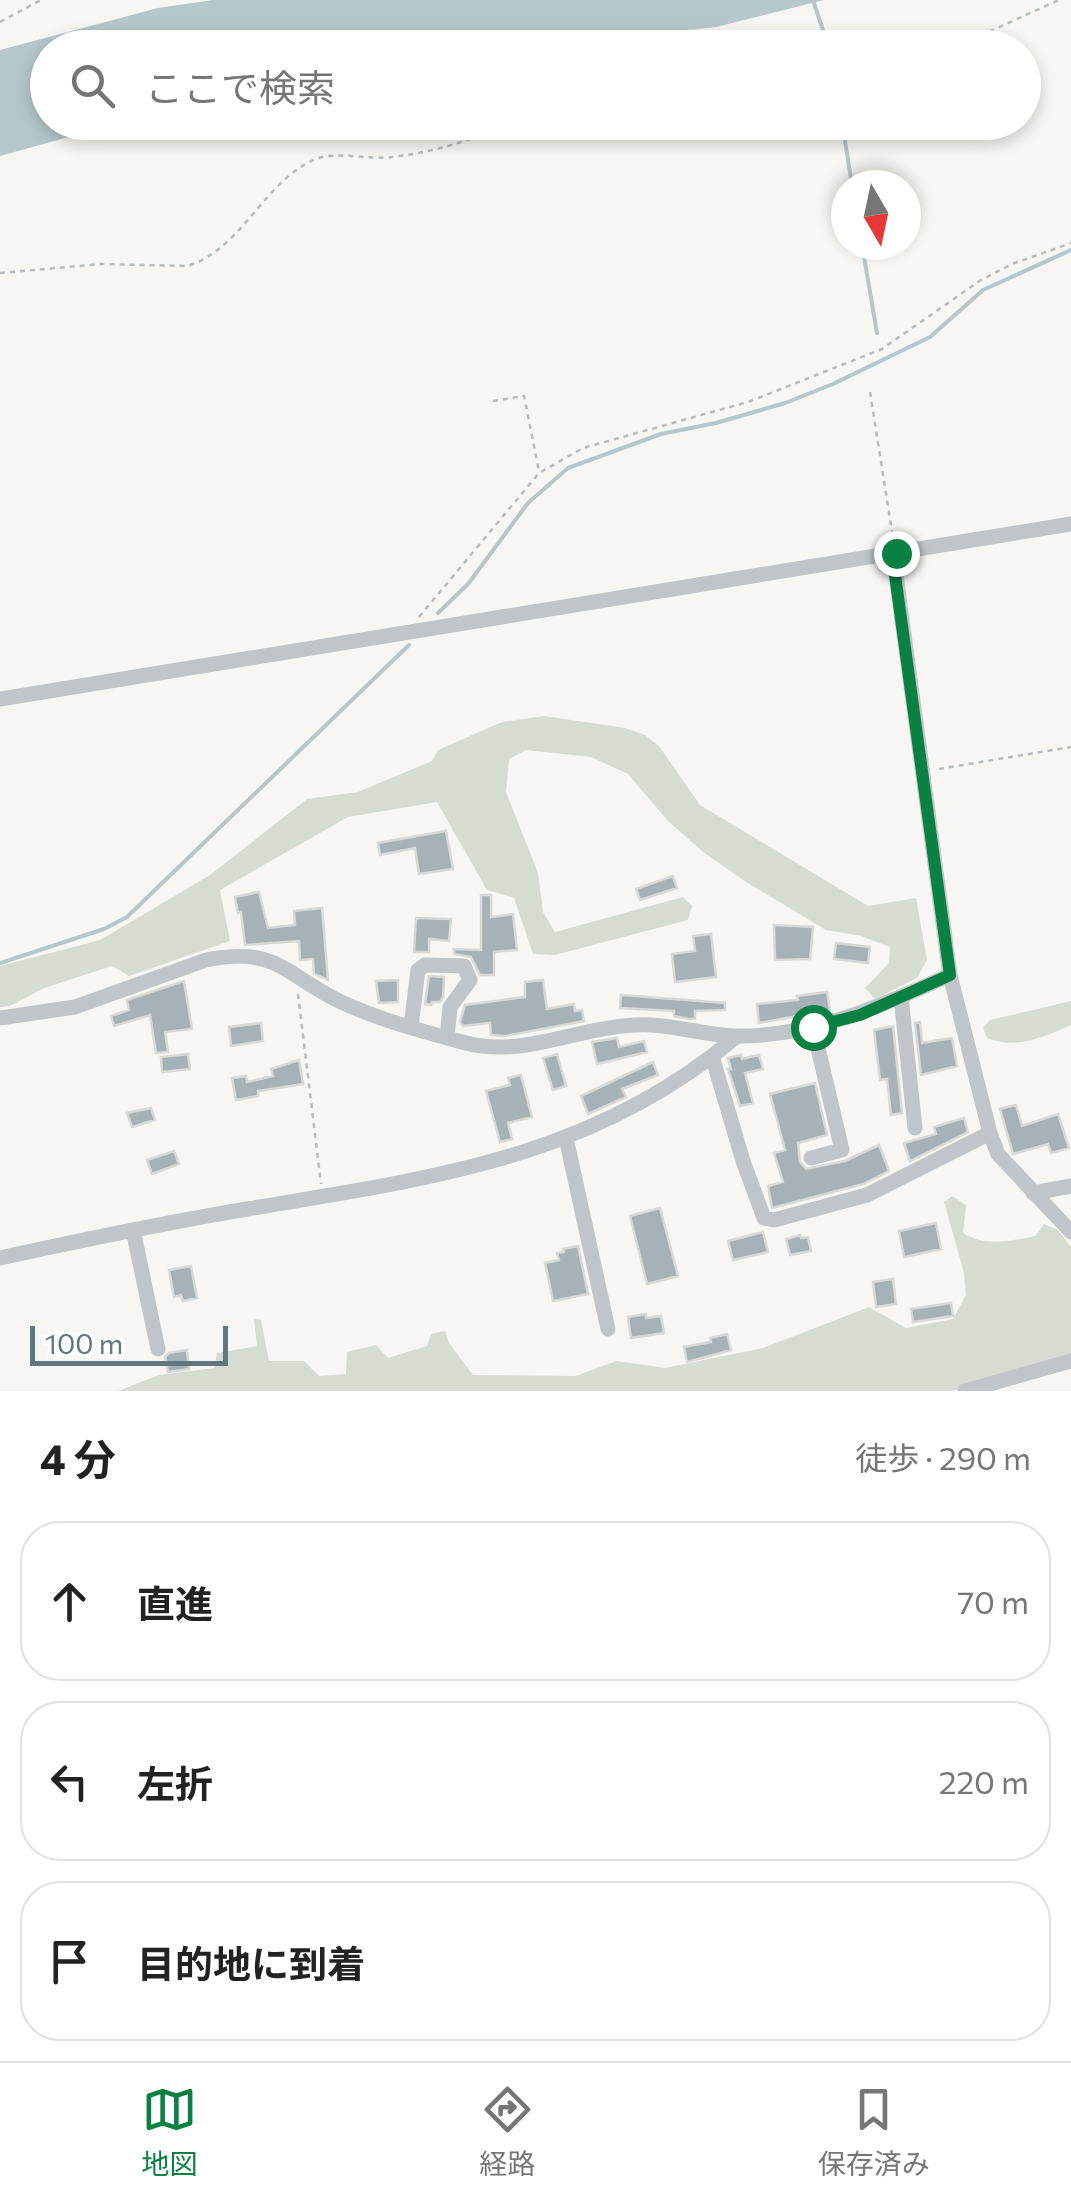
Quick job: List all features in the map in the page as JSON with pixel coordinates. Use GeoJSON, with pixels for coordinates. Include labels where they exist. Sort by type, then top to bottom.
{"type":"FeatureCollection","features":[{"type":"Feature","properties":{"kind":"street"},"geometry":{"type":"LineString","coordinates":[[0,700],[1071,524]]}},
{"type":"Feature","properties":{"kind":"street"},"geometry":{"type":"LineString","coordinates":[[894,553],[950,975],[990,1133],[998,1154],[1071,1232]]}},
{"type":"Feature","properties":{"kind":"street"},"geometry":{"type":"LineString","coordinates":[[0,1018],[75,1007],[206,960],[228,956],[266,959],[295,972],[341,1002],[447,1038],[509,1049],[636,1024],[737,1036],[813,1027],[860,1015],[950,975]]}},
{"type":"Feature","properties":{"kind":"street"},"geometry":{"type":"LineString","coordinates":[[411,1026],[418,970],[425,965],[464,966],[470,980],[450,1007],[447,1038]]}},
{"type":"Feature","properties":{"kind":"street"},"geometry":{"type":"LineString","coordinates":[[902,997],[915,1128]]}},
{"type":"Feature","properties":{"kind":"street"},"geometry":{"type":"LineString","coordinates":[[810,1158],[842,1150],[813,1027]]}},
{"type":"Feature","properties":{"kind":"street"},"geometry":{"type":"LineString","coordinates":[[0,1258],[480,1166],[566,1138],[642,1103],[737,1036]]}},
{"type":"Feature","properties":{"kind":"street"},"geometry":{"type":"LineString","coordinates":[[712,1056],[764,1218],[774,1220],[852,1200],[990,1133]]}},
{"type":"Feature","properties":{"kind":"street"},"geometry":{"type":"LineString","coordinates":[[566,1138],[608,1329]]}},
{"type":"Feature","properties":{"kind":"street"},"geometry":{"type":"LineString","coordinates":[[1033,1193],[1071,1186]]}},
{"type":"Feature","properties":{"kind":"street"},"geometry":{"type":"LineString","coordinates":[[133,1230],[158,1348]]}},
{"type":"Feature","properties":{"kind":"street"},"geometry":{"type":"LineString","coordinates":[[965,1391],[1008,1385],[1071,1361]]}},
{"type":"Feature","properties":{"kind":"path"},"geometry":{"type":"LineString","coordinates":[[0,22],[41,0]]}},
{"type":"Feature","properties":{"kind":"path"},"geometry":{"type":"LineString","coordinates":[[993,30],[1059,0]]}},
{"type":"Feature","properties":{"kind":"path"},"geometry":{"type":"LineString","coordinates":[[0,273],[101,264],[172,268],[200,263],[293,174],[320,157],[389,158],[473,140]]}},
{"type":"Feature","properties":{"kind":"path"},"geometry":{"type":"LineString","coordinates":[[406,634],[539,473],[584,448],[748,402],[882,349],[981,280],[1012,264],[1071,243]]}},
{"type":"Feature","properties":{"kind":"path"},"geometry":{"type":"LineString","coordinates":[[870,392],[894,553]]}},
{"type":"Feature","properties":{"kind":"path"},"geometry":{"type":"LineString","coordinates":[[494,401],[524,396],[539,473]]}},
{"type":"Feature","properties":{"kind":"path"},"geometry":{"type":"LineString","coordinates":[[922,772],[1071,747]]}},
{"type":"Feature","properties":{"kind":"path"},"geometry":{"type":"LineString","coordinates":[[295,972],[324,1196]]}},
{"type":"Feature","properties":{"kind":"shaded area"},"geometry":{"type":"Polygon","coordinates":[[[213,0],[824,0],[716,27],[687,30],[75,30],[158,8],[213,0]]]}},
{"type":"Feature","properties":{"kind":"shaded area"},"geometry":{"type":"Polygon","coordinates":[[[30,42],[30,140],[58,140],[0,156],[0,50],[30,42]]]}},
{"type":"Feature","properties":{"kind":"shaded area"},"geometry":{"type":"Polygon","coordinates":[[[544,716],[625,728],[645,735],[659,746],[700,805],[868,906],[916,898],[927,960],[917,978],[875,999],[865,988],[889,963],[890,947],[861,936],[826,930],[743,880],[668,821],[628,774],[591,757],[526,750],[509,759],[506,792],[538,873],[543,912],[555,932],[683,897],[692,906],[688,920],[555,955],[533,954],[514,898],[487,890],[437,802],[348,817],[220,890],[230,941],[129,976],[112,966],[0,1007],[0,966],[100,940],[210,875],[307,799],[358,792],[432,761],[438,750],[502,722],[544,716]]]}},
{"type":"Feature","properties":{"kind":"shaded area"},"geometry":{"type":"Polygon","coordinates":[[[1071,1001],[1071,1025],[1040,1038],[1009,1043],[987,1038],[983,1028],[990,1020],[1071,1001]]]}},
{"type":"Feature","properties":{"kind":"shaded area"},"geometry":{"type":"Polygon","coordinates":[[[952,1196],[966,1205],[963,1233],[971,1237],[998,1242],[1016,1240],[1035,1236],[1044,1224],[1058,1230],[1071,1247],[1071,1358],[951,1391],[118,1391],[159,1375],[214,1368],[217,1353],[257,1346],[254,1319],[261,1320],[269,1361],[304,1361],[319,1376],[346,1374],[347,1352],[376,1345],[388,1358],[427,1346],[431,1334],[445,1331],[449,1343],[473,1375],[576,1376],[616,1361],[665,1368],[763,1348],[869,1307],[906,1328],[953,1319],[966,1295],[964,1273],[944,1202],[952,1196]]]}},
{"type":"Feature","properties":{"kind":"building"},"geometry":{"type":"Polygon","coordinates":[[[446,831],[453,869],[419,874],[415,848],[380,855],[378,843],[446,831]]]}},
{"type":"Feature","properties":{"kind":"building"},"geometry":{"type":"Polygon","coordinates":[[[673,876],[677,888],[640,900],[636,889],[673,876]]]}},
{"type":"Feature","properties":{"kind":"building"},"geometry":{"type":"Polygon","coordinates":[[[259,892],[268,928],[295,925],[294,911],[322,908],[328,980],[314,974],[313,959],[300,960],[299,941],[245,945],[235,897],[259,892]]]}},
{"type":"Feature","properties":{"kind":"building"},"geometry":{"type":"Polygon","coordinates":[[[481,895],[491,895],[491,917],[513,914],[517,950],[494,952],[494,975],[480,975],[471,957],[454,954],[454,949],[481,950],[481,895]]]}},
{"type":"Feature","properties":{"kind":"building"},"geometry":{"type":"Polygon","coordinates":[[[416,918],[451,919],[449,941],[429,939],[429,952],[414,952],[416,918]]]}},
{"type":"Feature","properties":{"kind":"building"},"geometry":{"type":"Polygon","coordinates":[[[774,925],[813,927],[810,959],[775,960],[774,925]]]}},
{"type":"Feature","properties":{"kind":"building"},"geometry":{"type":"Polygon","coordinates":[[[711,934],[716,977],[675,982],[672,954],[695,951],[693,936],[711,934]]]}},
{"type":"Feature","properties":{"kind":"building"},"geometry":{"type":"Polygon","coordinates":[[[836,943],[870,947],[868,963],[834,959],[836,943]]]}},
{"type":"Feature","properties":{"kind":"building"},"geometry":{"type":"Polygon","coordinates":[[[429,976],[444,977],[443,997],[431,1005],[425,1004],[429,976]]]}},
{"type":"Feature","properties":{"kind":"building"},"geometry":{"type":"Polygon","coordinates":[[[398,980],[398,1002],[379,1003],[376,981],[398,980]]]}},
{"type":"Feature","properties":{"kind":"building"},"geometry":{"type":"Polygon","coordinates":[[[543,980],[547,1009],[574,1004],[575,1011],[582,1010],[584,1021],[505,1036],[491,1035],[490,1023],[463,1026],[460,1022],[465,1005],[525,997],[525,982],[543,980]]]}},
{"type":"Feature","properties":{"kind":"building"},"geometry":{"type":"Polygon","coordinates":[[[184,981],[192,1029],[165,1032],[168,1052],[156,1053],[150,1015],[114,1026],[111,1016],[129,1010],[127,1000],[184,981]]]}},
{"type":"Feature","properties":{"kind":"building"},"geometry":{"type":"Polygon","coordinates":[[[827,992],[830,1010],[759,1023],[757,1004],[827,992]]]}},
{"type":"Feature","properties":{"kind":"building"},"geometry":{"type":"Polygon","coordinates":[[[621,995],[725,1003],[725,1010],[695,1011],[695,1019],[689,1019],[674,1016],[674,1011],[620,1008],[621,995]]]}},
{"type":"Feature","properties":{"kind":"building"},"geometry":{"type":"Polygon","coordinates":[[[920,1022],[922,1043],[952,1038],[957,1066],[921,1075],[915,1023],[920,1022]]]}},
{"type":"Feature","properties":{"kind":"building"},"geometry":{"type":"Polygon","coordinates":[[[261,1023],[263,1041],[231,1046],[229,1027],[261,1023]]]}},
{"type":"Feature","properties":{"kind":"building"},"geometry":{"type":"Polygon","coordinates":[[[893,1026],[902,1113],[891,1115],[887,1079],[880,1080],[874,1030],[893,1026]]]}},
{"type":"Feature","properties":{"kind":"building"},"geometry":{"type":"Polygon","coordinates":[[[617,1038],[619,1047],[644,1041],[647,1052],[597,1064],[592,1042],[617,1038]]]}},
{"type":"Feature","properties":{"kind":"building"},"geometry":{"type":"Polygon","coordinates":[[[188,1054],[190,1069],[162,1072],[161,1057],[188,1054]]]}},
{"type":"Feature","properties":{"kind":"building"},"geometry":{"type":"Polygon","coordinates":[[[557,1054],[566,1086],[553,1090],[543,1058],[557,1054]]]}},
{"type":"Feature","properties":{"kind":"building"},"geometry":{"type":"Polygon","coordinates":[[[741,1055],[742,1059],[759,1055],[763,1069],[745,1073],[753,1103],[740,1106],[728,1058],[741,1055]]]}},
{"type":"Feature","properties":{"kind":"building"},"geometry":{"type":"Polygon","coordinates":[[[299,1060],[303,1084],[258,1091],[258,1096],[236,1100],[232,1078],[246,1076],[247,1082],[273,1076],[271,1069],[299,1060]]]}},
{"type":"Feature","properties":{"kind":"building"},"geometry":{"type":"Polygon","coordinates":[[[653,1062],[658,1075],[622,1089],[626,1097],[588,1114],[581,1096],[653,1062]]]}},
{"type":"Feature","properties":{"kind":"building"},"geometry":{"type":"Polygon","coordinates":[[[521,1075],[532,1117],[508,1123],[512,1139],[500,1142],[486,1091],[510,1085],[508,1078],[521,1075]]]}},
{"type":"Feature","properties":{"kind":"building"},"geometry":{"type":"Polygon","coordinates":[[[815,1083],[827,1135],[798,1143],[800,1162],[806,1169],[845,1161],[879,1145],[889,1171],[863,1184],[772,1208],[768,1186],[783,1182],[774,1153],[785,1150],[770,1094],[815,1083]]]}},
{"type":"Feature","properties":{"kind":"building"},"geometry":{"type":"Polygon","coordinates":[[[1016,1105],[1022,1126],[1058,1114],[1069,1148],[1051,1153],[1048,1144],[1013,1154],[1000,1109],[1016,1105]]]}},
{"type":"Feature","properties":{"kind":"building"},"geometry":{"type":"Polygon","coordinates":[[[151,1108],[155,1120],[132,1127],[127,1113],[151,1108]]]}},
{"type":"Feature","properties":{"kind":"building"},"geometry":{"type":"Polygon","coordinates":[[[964,1118],[968,1132],[910,1161],[904,1143],[936,1134],[934,1127],[964,1118]]]}},
{"type":"Feature","properties":{"kind":"building"},"geometry":{"type":"Polygon","coordinates":[[[174,1151],[179,1164],[152,1174],[147,1160],[174,1151]]]}},
{"type":"Feature","properties":{"kind":"building"},"geometry":{"type":"Polygon","coordinates":[[[660,1208],[678,1276],[647,1284],[630,1216],[660,1208]]]}},
{"type":"Feature","properties":{"kind":"building"},"geometry":{"type":"Polygon","coordinates":[[[936,1223],[941,1249],[904,1257],[899,1231],[936,1223]]]}},
{"type":"Feature","properties":{"kind":"building"},"geometry":{"type":"Polygon","coordinates":[[[763,1232],[768,1252],[733,1260],[728,1241],[763,1232]]]}},
{"type":"Feature","properties":{"kind":"building"},"geometry":{"type":"Polygon","coordinates":[[[808,1237],[811,1251],[790,1255],[786,1239],[808,1237]]]}},
{"type":"Feature","properties":{"kind":"building"},"geometry":{"type":"Polygon","coordinates":[[[578,1246],[588,1294],[553,1301],[545,1263],[559,1260],[557,1253],[564,1252],[563,1249],[578,1246]]]}},
{"type":"Feature","properties":{"kind":"building"},"geometry":{"type":"Polygon","coordinates":[[[191,1266],[197,1298],[183,1301],[181,1295],[174,1297],[169,1270],[191,1266]]]}},
{"type":"Feature","properties":{"kind":"building"},"geometry":{"type":"Polygon","coordinates":[[[893,1279],[896,1304],[876,1307],[873,1282],[893,1279]]]}},
{"type":"Feature","properties":{"kind":"building"},"geometry":{"type":"Polygon","coordinates":[[[951,1303],[953,1316],[913,1322],[911,1309],[951,1303]]]}},
{"type":"Feature","properties":{"kind":"building"},"geometry":{"type":"Polygon","coordinates":[[[646,1314],[646,1318],[661,1316],[664,1333],[631,1338],[628,1317],[646,1314]]]}},
{"type":"Feature","properties":{"kind":"building"},"geometry":{"type":"Polygon","coordinates":[[[727,1334],[731,1350],[687,1362],[684,1347],[711,1342],[710,1338],[727,1334]]]}},
{"type":"Feature","properties":{"kind":"building"},"geometry":{"type":"Polygon","coordinates":[[[187,1350],[189,1369],[168,1372],[165,1357],[187,1350]]]}},
{"type":"Feature","properties":{"kind":"waterway"},"geometry":{"type":"LineString","coordinates":[[813,0],[823,30]]}},
{"type":"Feature","properties":{"kind":"waterway"},"geometry":{"type":"LineString","coordinates":[[845,140],[850,170]]}},
{"type":"Feature","properties":{"kind":"waterway"},"geometry":{"type":"LineString","coordinates":[[438,613],[468,584],[528,503],[568,468],[661,434],[785,403],[833,384],[930,337],[983,290],[1071,250]]}},
{"type":"Feature","properties":{"kind":"waterway"},"geometry":{"type":"LineString","coordinates":[[865,260],[877,333]]}},
{"type":"Feature","properties":{"kind":"waterway"},"geometry":{"type":"LineString","coordinates":[[0,963],[104,929],[127,917],[409,645]]}},
{"type":"Feature","properties":{"kind":"route"},"geometry":{"type":"LineString","coordinates":[[813,1027],[860,1015],[950,975],[892,553],[896,553]]}}]}
